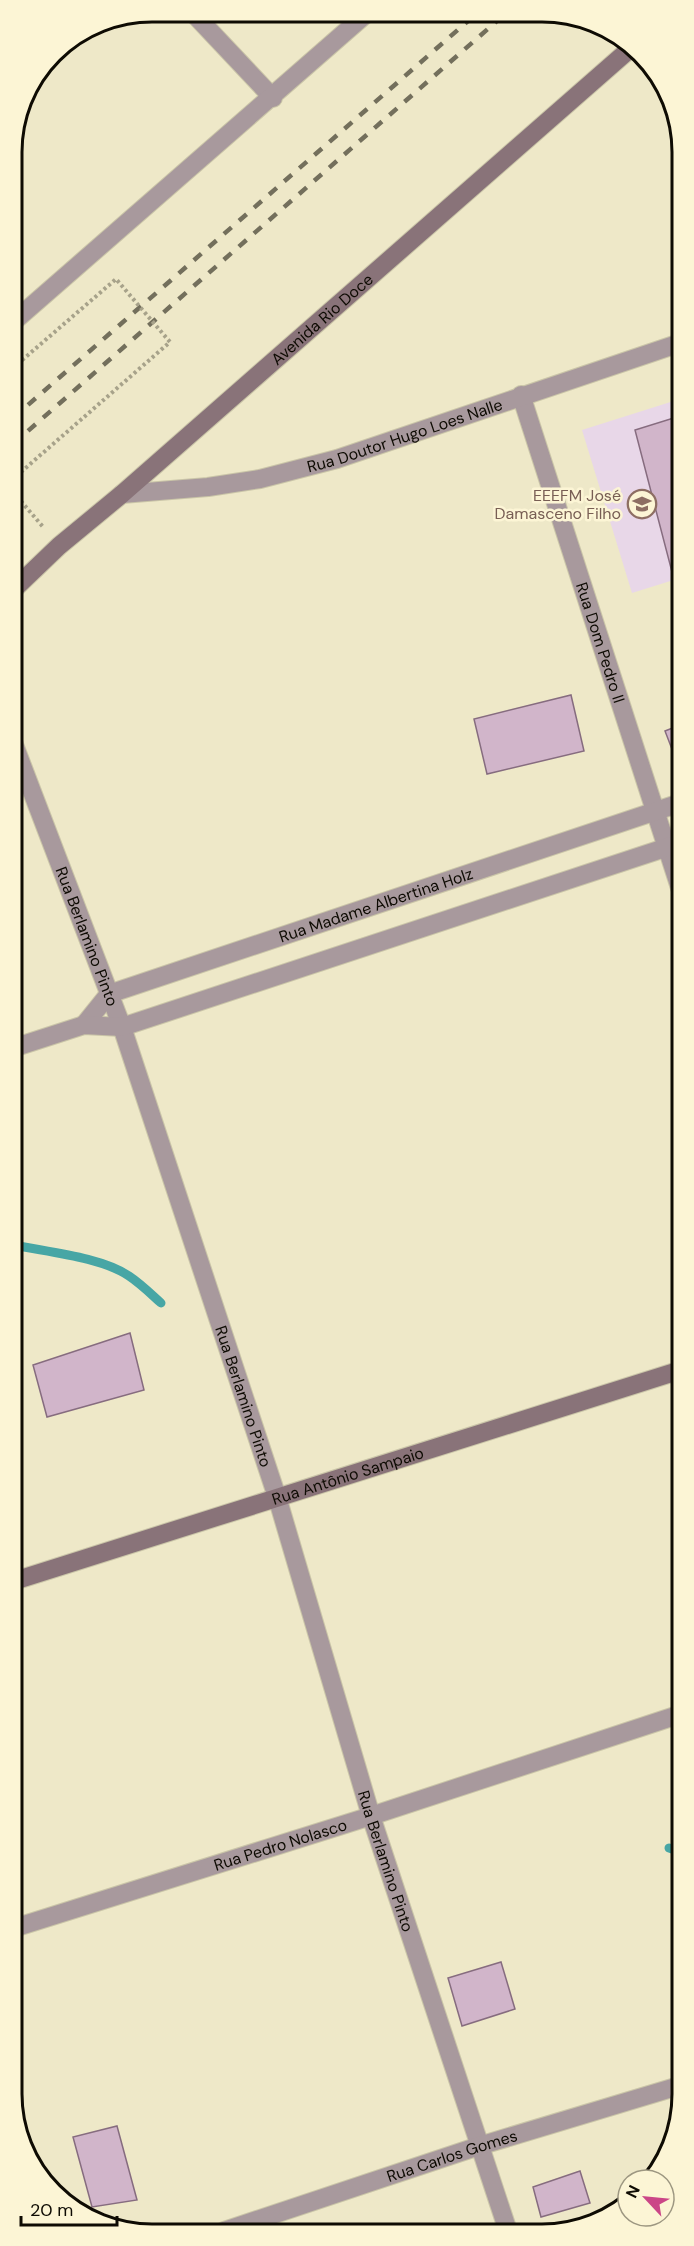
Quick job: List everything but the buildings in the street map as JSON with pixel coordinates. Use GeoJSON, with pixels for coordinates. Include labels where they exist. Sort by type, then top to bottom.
{"type":"FeatureCollection","features":[{"type":"Feature","properties":{"kind":"street"},"geometry":{"type":"LineString","coordinates":[[201,22],[273,98]]}},
{"type":"Feature","properties":{"kind":"street"},"geometry":{"type":"LineString","coordinates":[[23,314],[358,22]]}},
{"type":"Feature","properties":{"kind":"street","name":"Avenida Rio Doce"},"geometry":{"type":"LineString","coordinates":[[23,581],[59,546],[122,494],[625,53]]}},
{"type":"Feature","properties":{"kind":"street","name":"Rua Doutor Hugo Loes Nalle"},"geometry":{"type":"LineString","coordinates":[[122,494],[208,487],[260,479],[337,459],[672,346]]}},
{"type":"Feature","properties":{"kind":"street","name":"Rua Dom Pedro II"},"geometry":{"type":"LineString","coordinates":[[521,395],[654,812],[672,843]]}},
{"type":"Feature","properties":{"kind":"street","name":"Rua Berlamino Pinto"},"geometry":{"type":"LineString","coordinates":[[23,767],[122,1027],[277,1497],[371,1816],[506,2224]]}},
{"type":"Feature","properties":{"kind":"street","name":"Rua Madame Albertina Holz"},"geometry":{"type":"LineString","coordinates":[[109,994],[672,806]]}},
{"type":"Feature","properties":{"kind":"street"},"geometry":{"type":"LineString","coordinates":[[23,1045],[84,1025],[122,1027],[672,845]]}},
{"type":"Feature","properties":{"kind":"street"},"geometry":{"type":"LineString","coordinates":[[84,1025],[109,994]]}},
{"type":"Feature","properties":{"kind":"street","name":"Rua Antônio Sampaio"},"geometry":{"type":"LineString","coordinates":[[22,1578],[671,1373]]}},
{"type":"Feature","properties":{"kind":"street","name":"Rua Pedro Nolasco"},"geometry":{"type":"LineString","coordinates":[[22,1925],[371,1816],[671,1717]]}},
{"type":"Feature","properties":{"kind":"street","name":"Rua Carlos Gomes"},"geometry":{"type":"LineString","coordinates":[[245,2224],[479,2146],[671,2088]]}},
{"type":"Feature","properties":{"kind":"path"},"geometry":{"type":"LineString","coordinates":[[23,359],[116,279],[170,342],[23,470]]}},
{"type":"Feature","properties":{"kind":"path"},"geometry":{"type":"LineString","coordinates":[[23,504],[59,546]]}},
{"type":"Feature","properties":{"kind":"shaded area","name":"EEEFM José Damasceno Filho"},"geometry":{"type":"Polygon","coordinates":[[[672,402],[672,581],[632,593],[582,430],[672,402]]]}},
{"type":"Feature","properties":{"kind":"waterway"},"geometry":{"type":"LineString","coordinates":[[22,1247],[104,1264],[129,1276],[161,1303]]}},
{"type":"Feature","properties":{"kind":"railway"},"geometry":{"type":"LineString","coordinates":[[23,409],[467,22]]}},
{"type":"Feature","properties":{"kind":"railway"},"geometry":{"type":"LineString","coordinates":[[23,435],[496,22]]}},
{"type":"Feature","properties":{"kind":"place","name":"EEEFM José Damasceno Filho"},"geometry":{"type":"Point","coordinates":[642,504]}}]}
